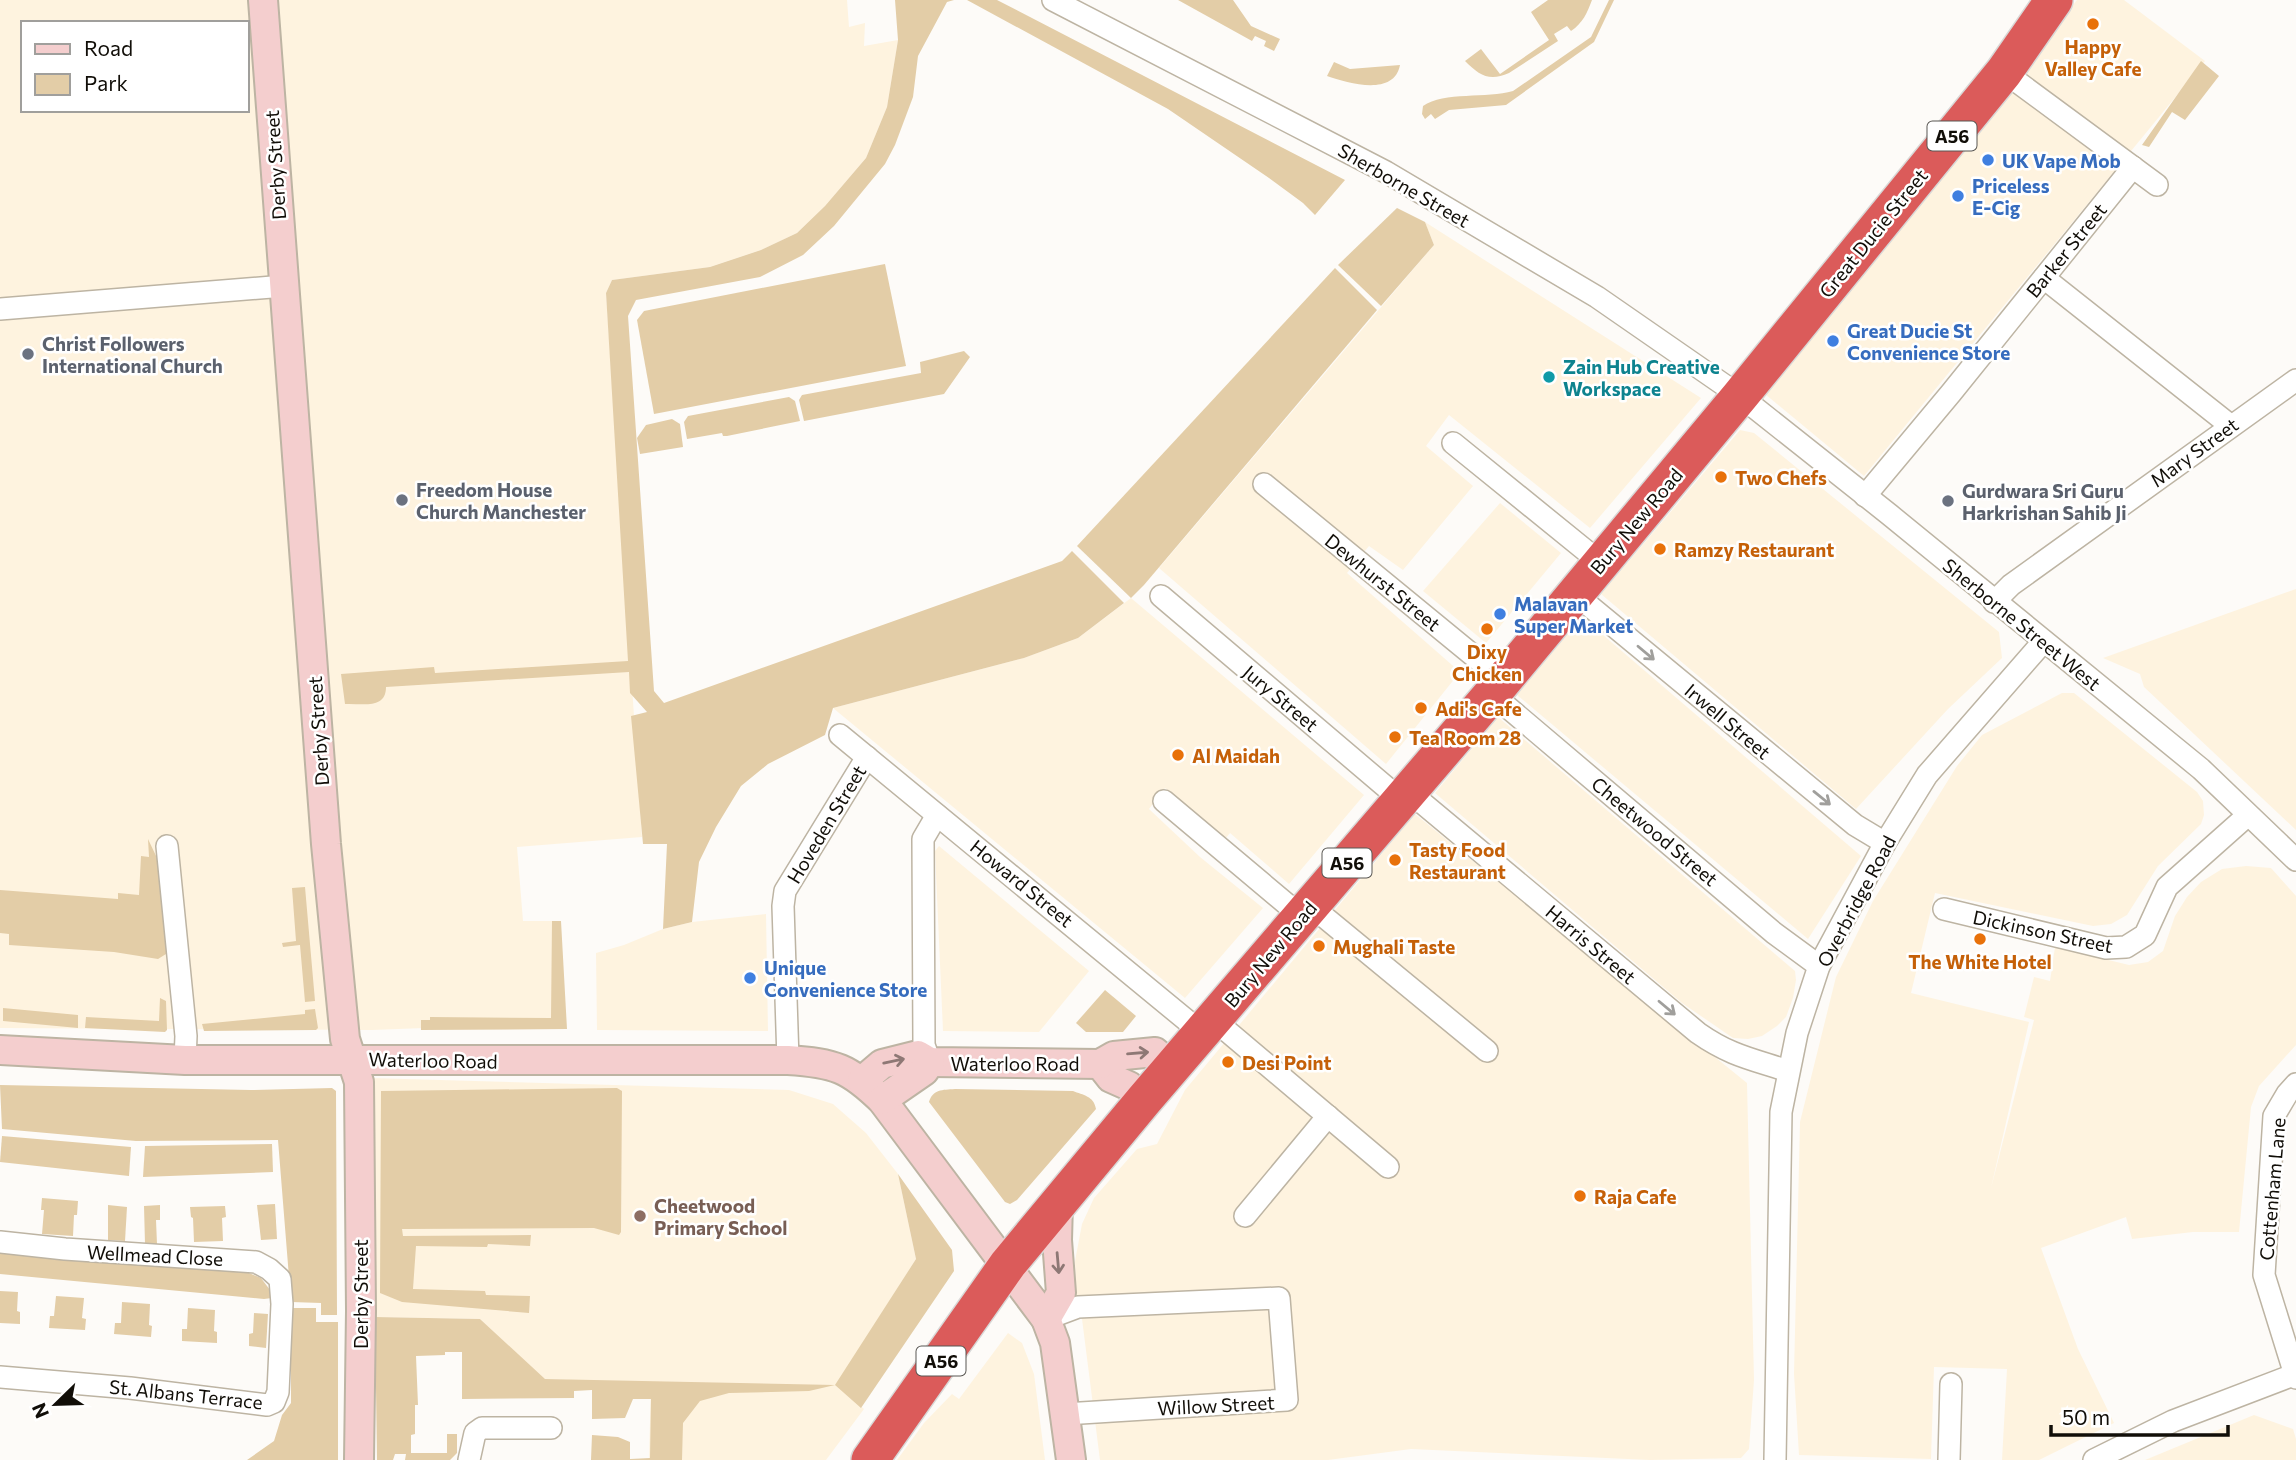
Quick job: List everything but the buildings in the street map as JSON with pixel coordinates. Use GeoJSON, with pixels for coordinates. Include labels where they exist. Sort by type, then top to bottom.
{"type":"FeatureCollection","features":[{"type":"Feature","properties":{"kind":"highway","name":"Great Ducie Street"},"geometry":{"type":"LineString","coordinates":[[1740,396],[2004,72],[2054,0]]}},
{"type":"Feature","properties":{"kind":"highway","name":"Bury New Road"},"geometry":{"type":"LineString","coordinates":[[870,1460],[1008,1264],[1740,396]]}},
{"type":"Feature","properties":{"kind":"street","name":"Derby Street"},"geometry":{"type":"LineString","coordinates":[[263,0],[326,844],[345,1039],[359,1082],[359,1460]]}},
{"type":"Feature","properties":{"kind":"street","name":"Sherborne Street"},"geometry":{"type":"LineString","coordinates":[[1053,0],[1420,191],[1597,297],[1740,396]]}},
{"type":"Feature","properties":{"kind":"street"},"geometry":{"type":"LineString","coordinates":[[2004,72],[2157,185]]}},
{"type":"Feature","properties":{"kind":"street","name":"Barker Street"},"geometry":{"type":"LineString","coordinates":[[1865,496],[2133,167]]}},
{"type":"Feature","properties":{"kind":"street"},"geometry":{"type":"LineString","coordinates":[[2044,278],[2231,426]]}},
{"type":"Feature","properties":{"kind":"street"},"geometry":{"type":"LineString","coordinates":[[0,309],[284,286]]}},
{"type":"Feature","properties":{"kind":"street","name":"Mary Street"},"geometry":{"type":"LineString","coordinates":[[1994,602],[2006,588],[2296,380]]}},
{"type":"Feature","properties":{"kind":"street","name":"Sherborne Street West"},"geometry":{"type":"LineString","coordinates":[[1740,396],[2202,769],[2296,860]]}},
{"type":"Feature","properties":{"kind":"street"},"geometry":{"type":"LineString","coordinates":[[1453,443],[1601,563]]}},
{"type":"Feature","properties":{"kind":"street","name":"Dewhurst Street"},"geometry":{"type":"LineString","coordinates":[[1264,484],[1497,687]]}},
{"type":"Feature","properties":{"kind":"street","name":"Irwell Street"},"geometry":{"type":"LineString","coordinates":[[1575,594],[1855,825],[1885,843]]}},
{"type":"Feature","properties":{"kind":"street","name":"Jury Street"},"geometry":{"type":"LineString","coordinates":[[1161,596],[1404,795]]}},
{"type":"Feature","properties":{"kind":"street","name":"Overbridge Road"},"geometry":{"type":"LineString","coordinates":[[1775,1460],[1781,1112],[1797,1033],[1819,967],[1885,843],[1927,775],[2043,642]]}},
{"type":"Feature","properties":{"kind":"street","name":"Cheetwood Street"},"geometry":{"type":"LineString","coordinates":[[1497,687],[1774,933],[1819,967]]}},
{"type":"Feature","properties":{"kind":"street","name":"Howard Street"},"geometry":{"type":"LineString","coordinates":[[840,735],[1090,939],[1328,1116],[1388,1167]]}},
{"type":"Feature","properties":{"kind":"street","name":"Hoveden Street"},"geometry":{"type":"LineString","coordinates":[[789,1059],[783,905],[785,891],[867,757]]}},
{"type":"Feature","properties":{"kind":"street","name":"Harris Street"},"geometry":{"type":"LineString","coordinates":[[1404,795],[1698,1034],[1740,1058],[1788,1071]]}},
{"type":"Feature","properties":{"kind":"street"},"geometry":{"type":"LineString","coordinates":[[1164,801],[1487,1051]]}},
{"type":"Feature","properties":{"kind":"street"},"geometry":{"type":"LineString","coordinates":[[930,1062],[924,1045],[923,839],[937,815]]}},
{"type":"Feature","properties":{"kind":"street","name":"Dickinson Street"},"geometry":{"type":"LineString","coordinates":[[1944,909],[2106,947],[2126,947],[2145,935],[2167,887],[2248,815]]}},
{"type":"Feature","properties":{"kind":"street"},"geometry":{"type":"LineString","coordinates":[[167,846],[186,1036],[186,1060]]}},
{"type":"Feature","properties":{"kind":"street","name":"Waterloo Road"},"geometry":{"type":"LineString","coordinates":[[0,1050],[186,1060],[789,1059],[834,1066],[855,1075],[872,1091],[1008,1264],[1046,1319],[1055,1343],[1071,1460]]}},
{"type":"Feature","properties":{"kind":"street","name":"Waterloo Road"},"geometry":{"type":"LineString","coordinates":[[872,1091],[924,1071],[930,1062],[1100,1064],[1114,1056],[1154,1052],[1173,1067]]}},
{"type":"Feature","properties":{"kind":"street","name":"Waterloo Road"},"geometry":{"type":"LineString","coordinates":[[1100,1064],[1111,1078],[1129,1086],[1144,1100]]}},
{"type":"Feature","properties":{"kind":"street","name":"Cottenham Lane"},"geometry":{"type":"LineString","coordinates":[[2296,1084],[2274,1116],[2264,1260],[2264,1275],[2296,1375]]}},
{"type":"Feature","properties":{"kind":"street"},"geometry":{"type":"LineString","coordinates":[[1245,1216],[1328,1116]]}},
{"type":"Feature","properties":{"kind":"street"},"geometry":{"type":"LineString","coordinates":[[1046,1319],[1061,1293],[1057,1240],[1058,1203]]}},
{"type":"Feature","properties":{"kind":"street","name":"Wellmead Close"},"geometry":{"type":"LineString","coordinates":[[0,1242],[256,1262],[270,1269],[280,1279],[282,1304]]}},
{"type":"Feature","properties":{"kind":"street","name":"Willow Street"},"geometry":{"type":"LineString","coordinates":[[1046,1319],[1078,1307],[1279,1298],[1287,1401],[1065,1414]]}},
{"type":"Feature","properties":{"kind":"street","name":"St. Albans Terrace"},"geometry":{"type":"LineString","coordinates":[[0,1377],[130,1388],[267,1405],[274,1402],[278,1392],[282,1304]]}},
{"type":"Feature","properties":{"kind":"street"},"geometry":{"type":"LineString","coordinates":[[2094,1460],[2173,1421],[2296,1375]]}},
{"type":"Feature","properties":{"kind":"street"},"geometry":{"type":"LineString","coordinates":[[1949,1460],[1951,1384]]}},
{"type":"Feature","properties":{"kind":"street"},"geometry":{"type":"LineString","coordinates":[[469,1460],[475,1433],[482,1428],[551,1428]]}},
{"type":"Feature","properties":{"kind":"shaded area"},"geometry":{"type":"Polygon","coordinates":[[[0,0],[847,0],[849,27],[865,23],[864,46],[898,40],[887,107],[866,158],[825,206],[797,233],[761,250],[710,267],[612,280],[606,293],[642,837],[517,847],[523,921],[552,921],[553,1023],[372,1030],[0,1028],[0,0]]]}},
{"type":"Feature","properties":{"kind":"shaded area"},"geometry":{"type":"Polygon","coordinates":[[[2077,0],[2124,0],[2205,61],[1864,476],[1765,394],[2077,0]]]}},
{"type":"Feature","properties":{"kind":"shaded area"},"geometry":{"type":"Polygon","coordinates":[[[1425,222],[1701,398],[1590,528],[1449,415],[1426,446],[1473,486],[1403,570],[1369,546],[1347,573],[1460,672],[1386,764],[1159,568],[1434,245],[1425,222]]]}},
{"type":"Feature","properties":{"kind":"shaded area"},"geometry":{"type":"Polygon","coordinates":[[[1740,430],[1754,433],[1999,632],[2002,658],[1948,709],[1856,809],[1601,594],[1740,430]]]}},
{"type":"Feature","properties":{"kind":"shaded area"},"geometry":{"type":"Polygon","coordinates":[[[1500,503],[1561,553],[1486,643],[1423,591],[1500,503]]]}},
{"type":"Feature","properties":{"kind":"shaded area"},"geometry":{"type":"Polygon","coordinates":[[[2296,589],[2296,830],[2144,687],[2140,674],[2103,658],[2296,589]]]}},
{"type":"Feature","properties":{"kind":"shaded area"},"geometry":{"type":"Polygon","coordinates":[[[1131,598],[1364,795],[1289,884],[1230,833],[1225,839],[1165,788],[1149,809],[1200,857],[1263,908],[1185,998],[833,708],[1024,658],[1078,638],[1131,598]]]}},
{"type":"Feature","properties":{"kind":"shaded area"},"geometry":{"type":"Polygon","coordinates":[[[1582,617],[1861,856],[1808,939],[1517,695],[1582,617]]]}},
{"type":"Feature","properties":{"kind":"shaded area"},"geometry":{"type":"Polygon","coordinates":[[[2062,693],[2074,693],[2197,792],[2203,801],[2204,815],[2201,824],[2158,866],[2127,915],[2111,924],[2093,926],[1935,893],[1911,993],[2029,1022],[1991,1188],[2034,1020],[2024,1017],[2034,977],[2050,981],[2055,947],[2129,965],[2148,962],[2163,951],[2175,916],[2201,882],[2222,869],[2246,866],[2271,868],[2296,896],[2296,1045],[2259,1086],[2251,1107],[2239,1232],[2193,1232],[2132,1239],[2126,1217],[2041,1248],[2078,1349],[2114,1423],[2039,1460],[2002,1460],[2007,1369],[1934,1367],[1931,1459],[1799,1455],[1794,1374],[1800,1122],[1836,977],[1873,901],[1957,766],[1982,735],[2062,693]]]}},
{"type":"Feature","properties":{"kind":"shaded area"},"geometry":{"type":"Polygon","coordinates":[[[1498,717],[1795,971],[1793,998],[1786,1017],[1777,1026],[1762,1036],[1733,1038],[1682,1003],[1435,793],[1498,717]]]}},
{"type":"Feature","properties":{"kind":"shaded area"},"geometry":{"type":"Polygon","coordinates":[[[1415,814],[1747,1083],[1754,1380],[1749,1449],[1741,1458],[1650,1460],[1411,1449],[1328,1460],[1100,1460],[1082,1319],[1076,1294],[1075,1261],[1082,1224],[1094,1198],[1137,1149],[1157,1144],[1185,1090],[1415,814]]]}},
{"type":"Feature","properties":{"kind":"shaded area"},"geometry":{"type":"Polygon","coordinates":[[[939,846],[1089,971],[1039,1032],[943,1031],[935,851],[939,846]]]}},
{"type":"Feature","properties":{"kind":"shaded area"},"geometry":{"type":"Polygon","coordinates":[[[766,914],[768,1031],[597,1030],[596,953],[663,929],[692,922],[766,914]]]}},
{"type":"Feature","properties":{"kind":"shaded area","name":"Cheetwood Primary School"},"geometry":{"type":"Polygon","coordinates":[[[370,1078],[789,1090],[833,1104],[866,1133],[898,1174],[916,1259],[836,1385],[864,1409],[826,1460],[649,1460],[651,1383],[544,1379],[480,1319],[375,1317],[370,1078]]]}},
{"type":"Feature","properties":{"kind":"shaded area"},"geometry":{"type":"Polygon","coordinates":[[[1008,1333],[1022,1343],[1034,1374],[1045,1460],[897,1460],[924,1423],[952,1394],[959,1399],[1008,1333]]]}},
{"type":"Feature","properties":{"kind":"shaded area"},"geometry":{"type":"Polygon","coordinates":[[[2254,1415],[2293,1429],[2296,1460],[2145,1460],[2254,1415]]]}},
{"type":"Feature","properties":{"kind":"green space"},"geometry":{"type":"Polygon","coordinates":[[[895,0],[954,0],[947,2],[918,56],[913,97],[885,164],[834,226],[803,255],[760,277],[636,300],[628,316],[654,691],[664,703],[1062,561],[1072,551],[1124,603],[1078,638],[1024,658],[833,708],[825,735],[768,764],[741,786],[699,862],[692,922],[663,929],[667,844],[643,844],[631,716],[647,712],[630,693],[629,672],[386,687],[382,699],[372,704],[345,704],[341,674],[434,667],[435,673],[628,661],[606,293],[612,280],[710,267],[761,250],[797,233],[825,206],[866,158],[887,107],[898,40],[895,0]]]}},
{"type":"Feature","properties":{"kind":"green space"},"geometry":{"type":"Polygon","coordinates":[[[967,0],[997,0],[1345,180],[1315,215],[1269,178],[1168,109],[967,0]]]}},
{"type":"Feature","properties":{"kind":"green space"},"geometry":{"type":"Polygon","coordinates":[[[1178,0],[1233,0],[1251,26],[1280,39],[1274,51],[1264,46],[1266,41],[1255,36],[1252,41],[1178,0]]]}},
{"type":"Feature","properties":{"kind":"green space"},"geometry":{"type":"Polygon","coordinates":[[[1548,0],[1592,0],[1575,28],[1571,31],[1567,26],[1554,34],[1558,41],[1509,73],[1496,77],[1485,76],[1465,61],[1481,49],[1500,74],[1549,40],[1531,12],[1548,0]]]}},
{"type":"Feature","properties":{"kind":"green space"},"geometry":{"type":"Polygon","coordinates":[[[1609,0],[1614,0],[1594,42],[1506,105],[1449,110],[1435,119],[1431,114],[1425,119],[1422,114],[1423,106],[1432,101],[1513,91],[1591,37],[1609,0]]]}},
{"type":"Feature","properties":{"kind":"green space"},"geometry":{"type":"Polygon","coordinates":[[[2201,61],[2219,76],[2185,120],[2172,112],[2149,147],[2142,145],[2201,61]]]}},
{"type":"Feature","properties":{"kind":"green space"},"geometry":{"type":"Polygon","coordinates":[[[1334,62],[1350,69],[1400,65],[1396,75],[1389,81],[1369,85],[1327,76],[1334,62]]]}},
{"type":"Feature","properties":{"kind":"green space"},"geometry":{"type":"Polygon","coordinates":[[[1397,208],[1425,222],[1434,245],[1381,306],[1338,265],[1397,208]]]}},
{"type":"Feature","properties":{"kind":"green space"},"geometry":{"type":"Polygon","coordinates":[[[885,264],[906,366],[654,414],[637,320],[644,311],[885,264]]]}},
{"type":"Feature","properties":{"kind":"green space"},"geometry":{"type":"Polygon","coordinates":[[[1335,268],[1377,310],[1131,598],[1077,546],[1335,268]]]}},
{"type":"Feature","properties":{"kind":"green space"},"geometry":{"type":"Polygon","coordinates":[[[964,351],[970,357],[944,394],[804,421],[799,400],[802,395],[921,373],[920,362],[964,351]]]}},
{"type":"Feature","properties":{"kind":"green space"},"geometry":{"type":"Polygon","coordinates":[[[789,397],[795,401],[800,421],[727,436],[722,433],[687,439],[684,422],[688,416],[789,397]]]}},
{"type":"Feature","properties":{"kind":"green space"},"geometry":{"type":"Polygon","coordinates":[[[672,419],[680,424],[683,447],[640,454],[637,438],[646,425],[672,419]]]}},
{"type":"Feature","properties":{"kind":"green space"},"geometry":{"type":"Polygon","coordinates":[[[148,839],[157,858],[168,949],[166,954],[158,959],[114,952],[9,945],[9,934],[0,933],[0,890],[118,899],[118,893],[139,895],[141,856],[149,857],[148,839]]]}},
{"type":"Feature","properties":{"kind":"green space"},"geometry":{"type":"Polygon","coordinates":[[[305,887],[315,1001],[305,1002],[300,945],[283,947],[282,943],[296,941],[292,888],[305,887]]]}},
{"type":"Feature","properties":{"kind":"green space"},"geometry":{"type":"Polygon","coordinates":[[[552,921],[561,921],[567,1029],[421,1030],[421,1020],[430,1020],[430,1017],[551,1018],[552,921]]]}},
{"type":"Feature","properties":{"kind":"green space"},"geometry":{"type":"Polygon","coordinates":[[[1105,990],[1136,1016],[1123,1032],[1086,1032],[1076,1023],[1105,990]]]}},
{"type":"Feature","properties":{"kind":"green space"},"geometry":{"type":"Polygon","coordinates":[[[160,998],[166,1001],[165,1032],[85,1028],[86,1017],[159,1021],[160,998]]]}},
{"type":"Feature","properties":{"kind":"green space"},"geometry":{"type":"Polygon","coordinates":[[[3,1008],[78,1015],[78,1028],[3,1021],[3,1008]]]}},
{"type":"Feature","properties":{"kind":"green space"},"geometry":{"type":"Polygon","coordinates":[[[315,1009],[316,1030],[204,1031],[202,1024],[305,1014],[305,1010],[315,1009]]]}},
{"type":"Feature","properties":{"kind":"green space"},"geometry":{"type":"Polygon","coordinates":[[[0,1085],[251,1090],[332,1088],[336,1091],[337,1315],[321,1315],[321,1303],[291,1302],[278,1140],[136,1141],[2,1129],[0,1085]]]}},
{"type":"Feature","properties":{"kind":"green space"},"geometry":{"type":"Polygon","coordinates":[[[617,1088],[622,1091],[619,1235],[594,1228],[402,1229],[403,1236],[531,1235],[530,1246],[416,1246],[413,1289],[485,1291],[486,1295],[530,1296],[529,1313],[402,1302],[380,1293],[381,1091],[617,1088]]]}},
{"type":"Feature","properties":{"kind":"green space"},"geometry":{"type":"Polygon","coordinates":[[[955,1089],[1073,1091],[1090,1099],[1096,1109],[1017,1200],[1010,1204],[1005,1202],[929,1102],[936,1092],[955,1089]]]}},
{"type":"Feature","properties":{"kind":"green space"},"geometry":{"type":"Polygon","coordinates":[[[2,1136],[131,1147],[129,1176],[0,1162],[2,1136]]]}},
{"type":"Feature","properties":{"kind":"green space"},"geometry":{"type":"Polygon","coordinates":[[[272,1144],[273,1172],[143,1177],[145,1146],[272,1144]]]}},
{"type":"Feature","properties":{"kind":"green space"},"geometry":{"type":"Polygon","coordinates":[[[898,1174],[952,1250],[954,1271],[861,1408],[835,1385],[916,1259],[898,1174]]]}},
{"type":"Feature","properties":{"kind":"green space"},"geometry":{"type":"Polygon","coordinates":[[[42,1198],[78,1201],[73,1236],[42,1234],[42,1198]]]}},
{"type":"Feature","properties":{"kind":"green space"},"geometry":{"type":"Polygon","coordinates":[[[275,1204],[277,1239],[261,1240],[257,1205],[275,1204]]]}},
{"type":"Feature","properties":{"kind":"green space"},"geometry":{"type":"Polygon","coordinates":[[[108,1205],[127,1207],[125,1241],[108,1240],[108,1205]]]}},
{"type":"Feature","properties":{"kind":"green space"},"geometry":{"type":"Polygon","coordinates":[[[160,1205],[160,1220],[156,1220],[157,1244],[145,1244],[144,1206],[160,1205]]]}},
{"type":"Feature","properties":{"kind":"green space"},"geometry":{"type":"Polygon","coordinates":[[[225,1206],[226,1217],[222,1218],[223,1241],[194,1242],[190,1207],[225,1206]]]}},
{"type":"Feature","properties":{"kind":"green space"},"geometry":{"type":"Polygon","coordinates":[[[0,1251],[249,1273],[261,1278],[273,1294],[272,1298],[264,1299],[0,1274],[0,1251]]]}},
{"type":"Feature","properties":{"kind":"green space"},"geometry":{"type":"Polygon","coordinates":[[[0,1291],[18,1292],[17,1311],[20,1312],[20,1324],[0,1323],[0,1291]]]}},
{"type":"Feature","properties":{"kind":"green space"},"geometry":{"type":"Polygon","coordinates":[[[56,1296],[84,1298],[82,1318],[86,1319],[85,1330],[49,1328],[50,1316],[54,1316],[56,1296]]]}},
{"type":"Feature","properties":{"kind":"green space"},"geometry":{"type":"Polygon","coordinates":[[[122,1302],[150,1304],[151,1337],[114,1334],[115,1323],[121,1323],[122,1302]]]}},
{"type":"Feature","properties":{"kind":"green space"},"geometry":{"type":"Polygon","coordinates":[[[188,1308],[215,1310],[214,1331],[217,1332],[217,1343],[182,1341],[182,1329],[187,1329],[188,1308]]]}},
{"type":"Feature","properties":{"kind":"green space"},"geometry":{"type":"Polygon","coordinates":[[[291,1308],[316,1308],[316,1322],[338,1322],[338,1460],[247,1460],[274,1441],[282,1415],[291,1403],[291,1308]]]}},
{"type":"Feature","properties":{"kind":"green space"},"geometry":{"type":"Polygon","coordinates":[[[254,1313],[268,1314],[266,1348],[249,1346],[254,1313]]]}},
{"type":"Feature","properties":{"kind":"green space"},"geometry":{"type":"Polygon","coordinates":[[[375,1317],[480,1319],[545,1379],[835,1385],[809,1391],[729,1393],[700,1401],[683,1423],[682,1460],[591,1460],[592,1435],[618,1437],[630,1442],[630,1459],[650,1458],[651,1399],[633,1399],[625,1418],[592,1419],[592,1390],[574,1391],[574,1398],[462,1399],[462,1352],[416,1356],[418,1405],[415,1405],[415,1434],[411,1435],[411,1453],[447,1453],[447,1434],[457,1434],[457,1453],[450,1460],[405,1460],[406,1454],[395,1454],[393,1460],[377,1460],[375,1317]]]}},
{"type":"Feature","properties":{"kind":"place","name":"Happy Valley Cafe"},"geometry":{"type":"Point","coordinates":[2093,24]}},
{"type":"Feature","properties":{"kind":"place","name":"UK Vape Mob"},"geometry":{"type":"Point","coordinates":[1988,160]}},
{"type":"Feature","properties":{"kind":"place","name":"Priceless E-Cig"},"geometry":{"type":"Point","coordinates":[1958,196]}},
{"type":"Feature","properties":{"kind":"place","name":"Great Ducie St Convenience Store"},"geometry":{"type":"Point","coordinates":[1833,341]}},
{"type":"Feature","properties":{"kind":"place","name":"Christ Followers International Church"},"geometry":{"type":"Point","coordinates":[28,354]}},
{"type":"Feature","properties":{"kind":"place","name":"Zain Hub Creative Workspace"},"geometry":{"type":"Point","coordinates":[1549,377]}},
{"type":"Feature","properties":{"kind":"place","name":"Two Chefs"},"geometry":{"type":"Point","coordinates":[1721,477]}},
{"type":"Feature","properties":{"kind":"place","name":"Freedom House Church Manchester"},"geometry":{"type":"Point","coordinates":[402,500]}},
{"type":"Feature","properties":{"kind":"place","name":"Gurdwara Sri Guru Harkrishan Sahib Ji"},"geometry":{"type":"Point","coordinates":[1948,501]}},
{"type":"Feature","properties":{"kind":"place","name":"Ramzy Restaurant"},"geometry":{"type":"Point","coordinates":[1660,549]}},
{"type":"Feature","properties":{"kind":"place","name":"Malavan Super Market"},"geometry":{"type":"Point","coordinates":[1500,614]}},
{"type":"Feature","properties":{"kind":"place","name":"Dixy Chicken"},"geometry":{"type":"Point","coordinates":[1487,629]}},
{"type":"Feature","properties":{"kind":"place","name":"Adi's Cafe"},"geometry":{"type":"Point","coordinates":[1421,708]}},
{"type":"Feature","properties":{"kind":"place","name":"Tea Room 28"},"geometry":{"type":"Point","coordinates":[1395,737]}},
{"type":"Feature","properties":{"kind":"place","name":"Al Maidah"},"geometry":{"type":"Point","coordinates":[1178,755]}},
{"type":"Feature","properties":{"kind":"place","name":"Tasty Food Restaurant"},"geometry":{"type":"Point","coordinates":[1395,860]}},
{"type":"Feature","properties":{"kind":"place","name":"The White Hotel"},"geometry":{"type":"Point","coordinates":[1980,939]}},
{"type":"Feature","properties":{"kind":"place","name":"Mughali Taste"},"geometry":{"type":"Point","coordinates":[1319,946]}},
{"type":"Feature","properties":{"kind":"place","name":"Unique Convenience Store"},"geometry":{"type":"Point","coordinates":[750,978]}},
{"type":"Feature","properties":{"kind":"place","name":"Desi Point"},"geometry":{"type":"Point","coordinates":[1228,1062]}},
{"type":"Feature","properties":{"kind":"place","name":"Raja Cafe"},"geometry":{"type":"Point","coordinates":[1580,1196]}},
{"type":"Feature","properties":{"kind":"place","name":"Cheetwood Primary School"},"geometry":{"type":"Point","coordinates":[640,1216]}}]}
